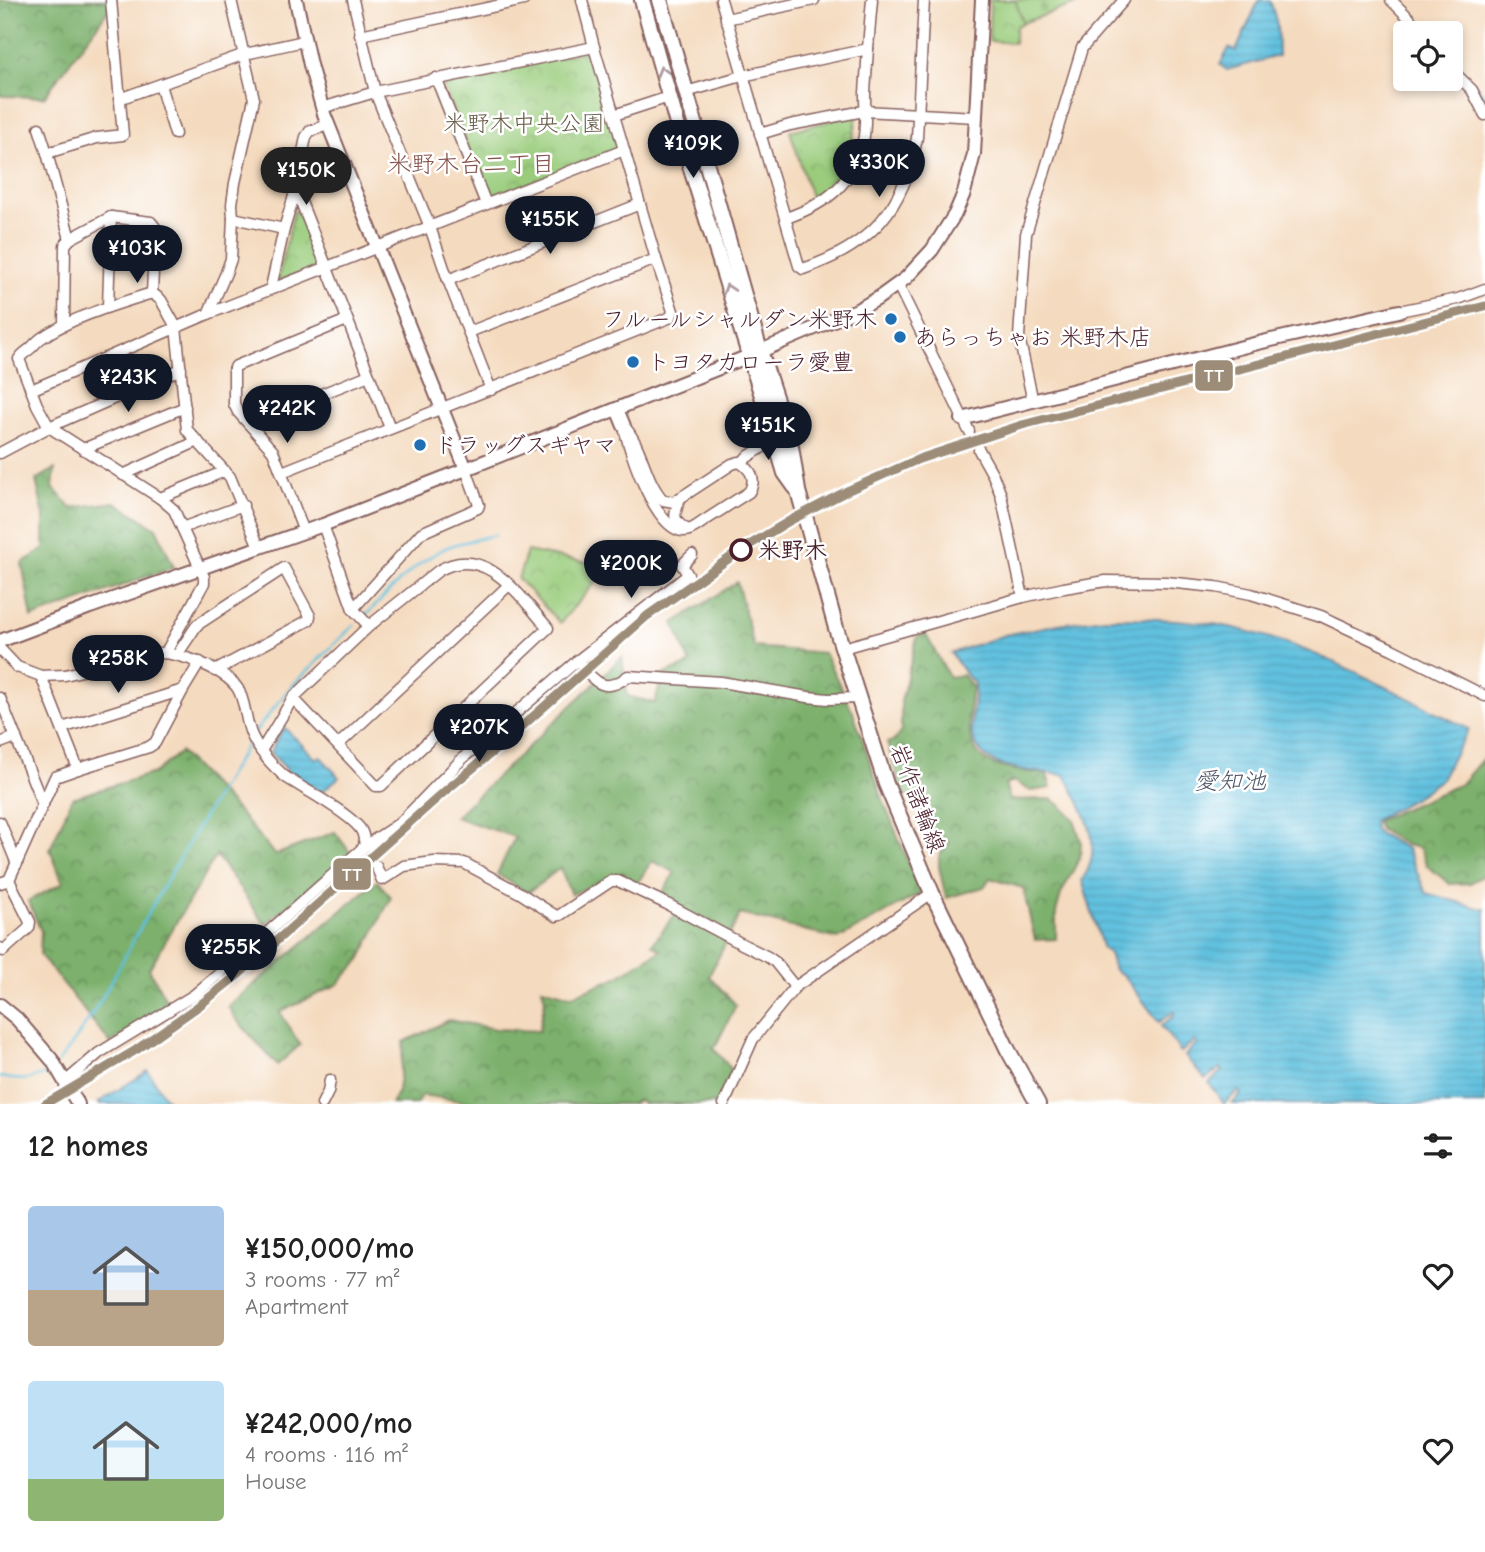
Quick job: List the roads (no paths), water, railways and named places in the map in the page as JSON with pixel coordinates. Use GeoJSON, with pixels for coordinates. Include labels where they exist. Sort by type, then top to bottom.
{"type":"FeatureCollection","features":[{"type":"Feature","properties":{"kind":"main road","name":"岩作諸輪線"},"geometry":{"type":"LineString","coordinates":[[642,0],[669,97],[755,353],[791,446],[798,491],[886,785],[932,893],[1007,1050],[1038,1104]]}},
{"type":"Feature","properties":{"kind":"main road","name":"岩作諸輪線"},"geometry":{"type":"LineString","coordinates":[[660,0],[755,353],[775,439],[785,473],[798,491]]}},
{"type":"Feature","properties":{"kind":"street"},"geometry":{"type":"LineString","coordinates":[[47,153],[97,138],[123,135],[111,0]]}},
{"type":"Feature","properties":{"kind":"street"},"geometry":{"type":"LineString","coordinates":[[208,314],[231,259],[235,183],[254,99],[232,0]]}},
{"type":"Feature","properties":{"kind":"street"},"geometry":{"type":"LineString","coordinates":[[296,0],[304,41],[328,125],[467,469],[479,505],[478,508],[421,533],[353,609]]}},
{"type":"Feature","properties":{"kind":"street"},"geometry":{"type":"LineString","coordinates":[[353,0],[375,92],[430,227],[491,390]]}},
{"type":"Feature","properties":{"kind":"street"},"geometry":{"type":"LineString","coordinates":[[360,34],[524,0]]}},
{"type":"Feature","properties":{"kind":"street"},"geometry":{"type":"LineString","coordinates":[[282,472],[670,318],[673,311],[582,0]]}},
{"type":"Feature","properties":{"kind":"street"},"geometry":{"type":"LineString","coordinates":[[721,0],[799,266],[803,269],[827,261],[862,241],[888,212],[905,184],[914,156],[919,114],[925,0]]}},
{"type":"Feature","properties":{"kind":"street"},"geometry":{"type":"LineString","coordinates":[[726,19],[814,0]]}},
{"type":"Feature","properties":{"kind":"street"},"geometry":{"type":"LineString","coordinates":[[786,218],[824,201],[844,183],[858,160],[864,134],[872,0]]}},
{"type":"Feature","properties":{"kind":"street"},"geometry":{"type":"LineString","coordinates":[[1033,402],[1019,337],[1026,234],[1082,48],[1124,0]]}},
{"type":"Feature","properties":{"kind":"street"},"geometry":{"type":"LineString","coordinates":[[1391,0],[1411,21]]}},
{"type":"Feature","properties":{"kind":"street"},"geometry":{"type":"LineString","coordinates":[[0,640],[323,525],[617,409],[867,305],[898,285],[917,268],[955,214],[964,193],[971,164],[976,117],[983,7]]}},
{"type":"Feature","properties":{"kind":"street"},"geometry":{"type":"LineString","coordinates":[[119,99],[245,54],[304,41]]}},
{"type":"Feature","properties":{"kind":"street"},"geometry":{"type":"LineString","coordinates":[[322,108],[436,78],[594,47]]}},
{"type":"Feature","properties":{"kind":"street"},"geometry":{"type":"LineString","coordinates":[[686,92],[742,76],[868,49]]}},
{"type":"Feature","properties":{"kind":"street"},"geometry":{"type":"LineString","coordinates":[[436,78],[486,204]]}},
{"type":"Feature","properties":{"kind":"street"},"geometry":{"type":"LineString","coordinates":[[1463,81],[1472,90],[1485,115]]}},
{"type":"Feature","properties":{"kind":"street"},"geometry":{"type":"LineString","coordinates":[[160,85],[175,134]]}},
{"type":"Feature","properties":{"kind":"street"},"geometry":{"type":"LineString","coordinates":[[614,115],[669,97]]}},
{"type":"Feature","properties":{"kind":"street"},"geometry":{"type":"LineString","coordinates":[[760,134],[790,125],[864,111],[976,117]]}},
{"type":"Feature","properties":{"kind":"street"},"geometry":{"type":"LineString","coordinates":[[274,288],[272,283],[307,134],[328,125]]}},
{"type":"Feature","properties":{"kind":"street"},"geometry":{"type":"LineString","coordinates":[[38,128],[69,239]]}},
{"type":"Feature","properties":{"kind":"street"},"geometry":{"type":"LineString","coordinates":[[31,390],[208,314],[624,150]]}},
{"type":"Feature","properties":{"kind":"street"},"geometry":{"type":"LineString","coordinates":[[294,196],[301,202],[328,267],[346,320],[390,428]]}},
{"type":"Feature","properties":{"kind":"street"},"geometry":{"type":"LineString","coordinates":[[448,280],[640,204]]}},
{"type":"Feature","properties":{"kind":"street"},"geometry":{"type":"LineString","coordinates":[[108,307],[111,217]]}},
{"type":"Feature","properties":{"kind":"street"},"geometry":{"type":"LineString","coordinates":[[64,325],[65,246],[69,239],[111,217],[151,222],[155,227],[152,293]]}},
{"type":"Feature","properties":{"kind":"street"},"geometry":{"type":"LineString","coordinates":[[233,218],[284,229]]}},
{"type":"Feature","properties":{"kind":"street"},"geometry":{"type":"LineString","coordinates":[[469,332],[656,259]]}},
{"type":"Feature","properties":{"kind":"street"},"geometry":{"type":"LineString","coordinates":[[898,285],[966,425],[1033,402],[1258,343],[1458,299],[1485,289]]}},
{"type":"Feature","properties":{"kind":"street"},"geometry":{"type":"LineString","coordinates":[[152,293],[64,325],[41,338],[19,359],[49,427],[160,498],[174,510],[201,568],[204,583],[172,654]]}},
{"type":"Feature","properties":{"kind":"street"},"geometry":{"type":"LineString","coordinates":[[152,293],[161,300],[176,327],[187,429],[230,477],[259,547]]}},
{"type":"Feature","properties":{"kind":"street"},"geometry":{"type":"LineString","coordinates":[[304,531],[273,451],[234,404],[233,373],[236,366],[346,320]]}},
{"type":"Feature","properties":{"kind":"street"},"geometry":{"type":"LineString","coordinates":[[0,453],[49,427],[181,369]]}},
{"type":"Feature","properties":{"kind":"street"},"geometry":{"type":"LineString","coordinates":[[249,423],[369,375]]}},
{"type":"Feature","properties":{"kind":"street"},"geometry":{"type":"LineString","coordinates":[[83,449],[185,407]]}},
{"type":"Feature","properties":{"kind":"street"},"geometry":{"type":"LineString","coordinates":[[617,409],[648,496],[667,524],[676,531],[688,531],[749,492],[754,481],[748,469],[739,462],[680,499],[674,502],[663,500],[632,435],[624,426]]}},
{"type":"Feature","properties":{"kind":"street"},"geometry":{"type":"LineString","coordinates":[[742,463],[775,439]]}},
{"type":"Feature","properties":{"kind":"street"},"geometry":{"type":"LineString","coordinates":[[123,475],[198,441]]}},
{"type":"Feature","properties":{"kind":"street"},"geometry":{"type":"LineString","coordinates":[[979,450],[1001,495],[1023,597]]}},
{"type":"Feature","properties":{"kind":"street"},"geometry":{"type":"LineString","coordinates":[[160,498],[225,471]]}},
{"type":"Feature","properties":{"kind":"street"},"geometry":{"type":"LineString","coordinates":[[680,499],[674,512],[675,518],[678,524],[688,531]]}},
{"type":"Feature","properties":{"kind":"street"},"geometry":{"type":"LineString","coordinates":[[182,528],[243,505]]}},
{"type":"Feature","properties":{"kind":"street"},"geometry":{"type":"LineString","coordinates":[[323,525],[353,609],[369,626]]}},
{"type":"Feature","properties":{"kind":"street"},"geometry":{"type":"LineString","coordinates":[[64,1083],[99,1052],[194,995],[365,846],[400,823],[464,757],[577,661],[688,575],[682,565],[692,555]]}},
{"type":"Feature","properties":{"kind":"street"},"geometry":{"type":"LineString","coordinates":[[261,751],[293,698],[369,626],[449,565],[470,563],[493,571],[548,628],[381,786],[376,786],[293,698]]}},
{"type":"Feature","properties":{"kind":"street"},"geometry":{"type":"LineString","coordinates":[[172,654],[197,625],[284,568],[310,616],[309,620],[215,671]]}},
{"type":"Feature","properties":{"kind":"street"},"geometry":{"type":"LineString","coordinates":[[843,648],[1023,597],[1106,581],[1167,582],[1251,594],[1321,616],[1485,696]]}},
{"type":"Feature","properties":{"kind":"street"},"geometry":{"type":"LineString","coordinates":[[338,745],[509,585]]}},
{"type":"Feature","properties":{"kind":"street"},"geometry":{"type":"LineString","coordinates":[[0,649],[17,667],[41,676],[65,675],[142,656],[172,654],[200,662],[232,683],[240,692],[251,735],[283,776],[312,793],[359,828],[364,836],[365,846]]}},
{"type":"Feature","properties":{"kind":"street"},"geometry":{"type":"LineString","coordinates":[[577,661],[596,682],[608,685],[617,685],[628,676],[721,682],[818,698],[858,698]]}},
{"type":"Feature","properties":{"kind":"street"},"geometry":{"type":"LineString","coordinates":[[0,948],[3,951],[29,928],[30,922],[5,881],[17,864],[55,777],[155,743],[200,662]]}},
{"type":"Feature","properties":{"kind":"street"},"geometry":{"type":"LineString","coordinates":[[41,676],[78,769]]}},
{"type":"Feature","properties":{"kind":"street"},"geometry":{"type":"LineString","coordinates":[[62,728],[183,690]]}},
{"type":"Feature","properties":{"kind":"street"},"geometry":{"type":"LineString","coordinates":[[0,698],[43,805]]}},
{"type":"Feature","properties":{"kind":"street"},"geometry":{"type":"LineString","coordinates":[[0,743],[16,737]]}},
{"type":"Feature","properties":{"kind":"street"},"geometry":{"type":"LineString","coordinates":[[0,822],[17,864]]}},
{"type":"Feature","properties":{"kind":"street"},"geometry":{"type":"LineString","coordinates":[[376,866],[382,880],[404,866],[434,862],[464,863],[556,916],[611,881],[618,881],[768,957],[795,987]]}},
{"type":"Feature","properties":{"kind":"street"},"geometry":{"type":"LineString","coordinates":[[724,1104],[753,1039],[795,987],[932,893]]}},
{"type":"Feature","properties":{"kind":"street"},"geometry":{"type":"LineString","coordinates":[[0,1005],[35,1039],[79,1104]]}},
{"type":"Feature","properties":{"kind":"street"},"geometry":{"type":"LineString","coordinates":[[322,1104],[330,1080]]}},
{"type":"Feature","properties":{"kind":"water"},"geometry":{"type":"Polygon","coordinates":[[[1259,0],[1270,0],[1277,24],[1278,56],[1227,70],[1220,65],[1229,48],[1236,51],[1259,0]]]}},
{"type":"Feature","properties":{"kind":"water","name":"愛知池"},"geometry":{"type":"Polygon","coordinates":[[[1106,618],[1213,624],[1280,641],[1344,667],[1469,729],[1441,779],[1413,799],[1373,821],[1376,832],[1407,849],[1426,893],[1485,908],[1485,1104],[1232,1104],[1241,1094],[1238,1091],[1224,1104],[1209,1083],[1223,1071],[1221,1068],[1205,1079],[1185,1056],[1197,1043],[1194,1041],[1181,1052],[1161,1026],[1175,1015],[1173,1012],[1159,1022],[1123,975],[1114,970],[1109,953],[1103,949],[1082,880],[1089,867],[1092,840],[1078,800],[1065,775],[996,763],[976,746],[972,733],[974,683],[951,653],[1005,635],[1106,618]]]}},
{"type":"Feature","properties":{"kind":"water"},"geometry":{"type":"Polygon","coordinates":[[[284,727],[316,759],[320,756],[339,777],[322,792],[290,773],[270,752],[284,727]]]}},
{"type":"Feature","properties":{"kind":"water"},"geometry":{"type":"Polygon","coordinates":[[[148,1071],[172,1104],[99,1104],[99,1102],[148,1071]]]}},
{"type":"Feature","properties":{"kind":"waterway"},"geometry":{"type":"LineString","coordinates":[[1398,0],[1418,21]]}},
{"type":"Feature","properties":{"kind":"waterway"},"geometry":{"type":"LineString","coordinates":[[1471,83],[1485,98]]}},
{"type":"Feature","properties":{"kind":"waterway"},"geometry":{"type":"LineString","coordinates":[[365,616],[426,559],[457,544],[495,535]]}},
{"type":"Feature","properties":{"kind":"waterway"},"geometry":{"type":"LineString","coordinates":[[254,733],[291,687],[354,625]]}},
{"type":"Feature","properties":{"kind":"waterway"},"geometry":{"type":"LineString","coordinates":[[58,1062],[94,1011],[248,743]]}},
{"type":"Feature","properties":{"kind":"waterway"},"geometry":{"type":"LineString","coordinates":[[0,1077],[25,1079],[49,1072]]}},
{"type":"Feature","properties":{"kind":"tunnel"},"geometry":{"type":"LineString","coordinates":[[969,431],[979,450]]}},
{"type":"Feature","properties":{"kind":"tunnel"},"geometry":{"type":"LineString","coordinates":[[361,850],[376,866]]}},
{"type":"Feature","properties":{"kind":"place","name":"フルールシャルダン米野木"},"geometry":{"type":"Point","coordinates":[891,319]}},
{"type":"Feature","properties":{"kind":"place","name":"あらっちゃお 米野木店"},"geometry":{"type":"Point","coordinates":[900,337]}},
{"type":"Feature","properties":{"kind":"place","name":"トヨタカローラ愛豊"},"geometry":{"type":"Point","coordinates":[633,362]}},
{"type":"Feature","properties":{"kind":"place","name":"ドラッグスギヤマ"},"geometry":{"type":"Point","coordinates":[420,445]}},
{"type":"Feature","properties":{"kind":"place","name":"米野木"},"geometry":{"type":"Point","coordinates":[741,550]}},
{"type":"Feature","properties":{"kind":"district","name":"米野木台二丁目"},"geometry":{"type":"Point","coordinates":[471,164]}},
{"type":"Feature","properties":{"kind":"park label","name":"米野木中央公園"},"geometry":{"type":"Point","coordinates":[524,123]}}]}
